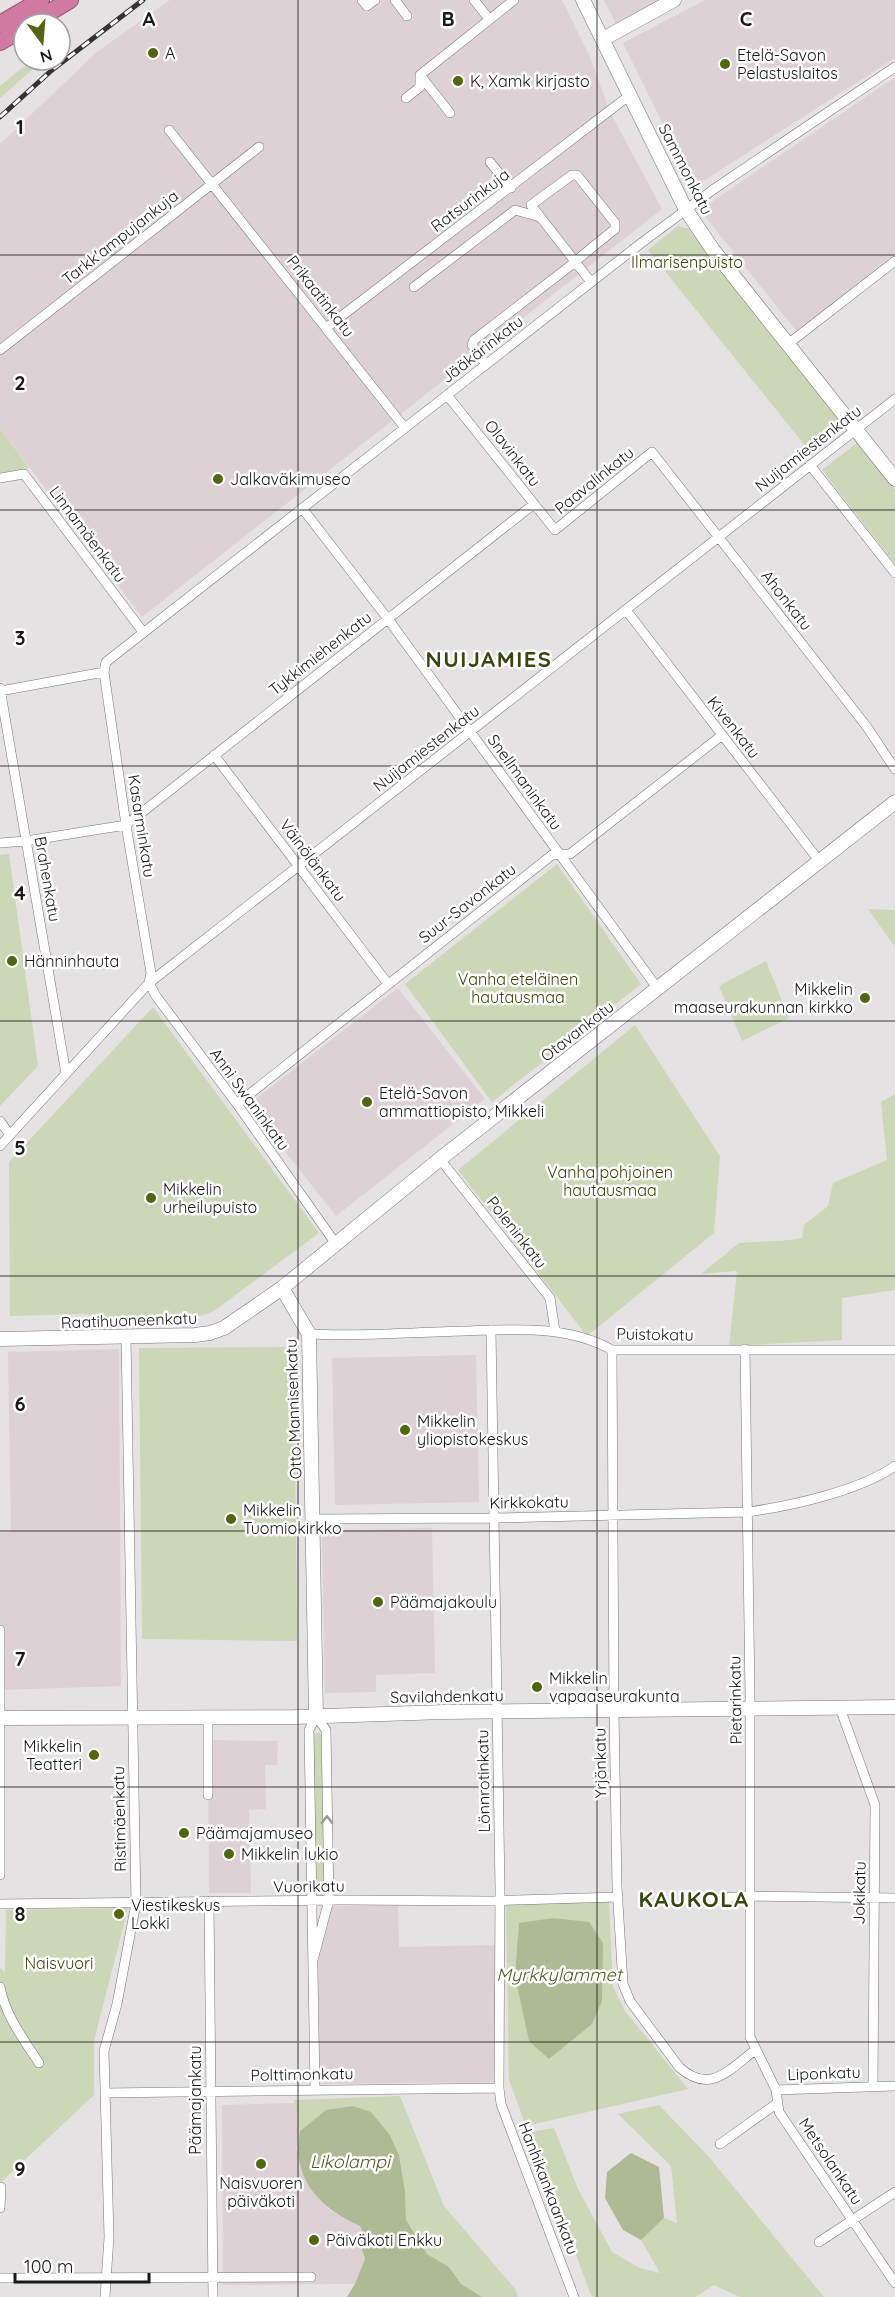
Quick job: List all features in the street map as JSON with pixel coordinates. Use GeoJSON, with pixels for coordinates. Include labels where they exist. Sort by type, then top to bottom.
{"type":"FeatureCollection","features":[{"type":"Feature","properties":{"kind":"highway"},"geometry":{"type":"LineString","coordinates":[[0,24],[40,0]]}},
{"type":"Feature","properties":{"kind":"highway"},"geometry":{"type":"LineString","coordinates":[[50,12],[70,0]]}},
{"type":"Feature","properties":{"kind":"main road","name":"Sammonkatu"},"geometry":{"type":"LineString","coordinates":[[583,0],[686,210],[713,250],[895,479]]}},
{"type":"Feature","properties":{"kind":"main road"},"geometry":{"type":"LineString","coordinates":[[603,39],[674,0]]}},
{"type":"Feature","properties":{"kind":"main road","name":"Otavankatu"},"geometry":{"type":"LineString","coordinates":[[282,1288],[332,1238],[440,1159],[654,984],[820,862],[895,802]]}},
{"type":"Feature","properties":{"kind":"main road","name":"Otto Mannisenkatu"},"geometry":{"type":"LineString","coordinates":[[282,1288],[309,1334],[316,1716]]}},
{"type":"Feature","properties":{"kind":"main road","name":"Raatihuoneenkatu"},"geometry":{"type":"LineString","coordinates":[[0,1339],[210,1334],[224,1328],[282,1288]]}},
{"type":"Feature","properties":{"kind":"main road","name":"Savilahdenkatu"},"geometry":{"type":"LineString","coordinates":[[1,1718],[316,1716],[895,1707]]}},
{"type":"Feature","properties":{"kind":"street"},"geometry":{"type":"LineString","coordinates":[[362,0],[367,6],[375,0]]}},
{"type":"Feature","properties":{"kind":"street"},"geometry":{"type":"LineString","coordinates":[[395,0],[407,16]]}},
{"type":"Feature","properties":{"kind":"street"},"geometry":{"type":"LineString","coordinates":[[474,0],[489,19]]}},
{"type":"Feature","properties":{"kind":"street"},"geometry":{"type":"LineString","coordinates":[[420,75],[514,0]]}},
{"type":"Feature","properties":{"kind":"street","name":"Jääkärinkatu"},"geometry":{"type":"LineString","coordinates":[[104,672],[106,662],[143,632],[591,282],[686,210],[895,67]]}},
{"type":"Feature","properties":{"kind":"street"},"geometry":{"type":"LineString","coordinates":[[406,98],[420,87],[420,75]]}},
{"type":"Feature","properties":{"kind":"street"},"geometry":{"type":"LineString","coordinates":[[420,75],[450,113]]}},
{"type":"Feature","properties":{"kind":"street","name":"Ratsurinkuja"},"geometry":{"type":"LineString","coordinates":[[326,327],[630,95]]}},
{"type":"Feature","properties":{"kind":"street","name":"Prikaatinkatu"},"geometry":{"type":"LineString","coordinates":[[169,130],[405,428]]}},
{"type":"Feature","properties":{"kind":"street","name":"Tarkk'ampujankuja"},"geometry":{"type":"LineString","coordinates":[[0,350],[259,147]]}},
{"type":"Feature","properties":{"kind":"street"},"geometry":{"type":"LineString","coordinates":[[490,162],[511,188]]}},
{"type":"Feature","properties":{"kind":"street"},"geometry":{"type":"LineString","coordinates":[[486,364],[472,345],[479,335],[575,261],[615,229],[615,223],[577,175],[572,175],[531,206],[575,261],[591,282]]}},
{"type":"Feature","properties":{"kind":"street"},"geometry":{"type":"LineString","coordinates":[[414,287],[515,210],[540,217]]}},
{"type":"Feature","properties":{"kind":"street"},"geometry":{"type":"LineString","coordinates":[[788,344],[895,261]]}},
{"type":"Feature","properties":{"kind":"street","name":"Olavinkatu"},"geometry":{"type":"LineString","coordinates":[[447,395],[555,530]]}},
{"type":"Feature","properties":{"kind":"street","name":"Nuijamiestenkatu"},"geometry":{"type":"LineString","coordinates":[[0,1146],[149,983],[895,399]]}},
{"type":"Feature","properties":{"kind":"street","name":"Paavalinkatu"},"geometry":{"type":"LineString","coordinates":[[555,530],[652,452]]}},
{"type":"Feature","properties":{"kind":"street","name":"Ahonkatu"},"geometry":{"type":"LineString","coordinates":[[652,452],[867,727],[895,769]]}},
{"type":"Feature","properties":{"kind":"street"},"geometry":{"type":"LineString","coordinates":[[810,465],[895,573]]}},
{"type":"Feature","properties":{"kind":"street","name":"Linnamäenkatu"},"geometry":{"type":"LineString","coordinates":[[0,478],[24,474],[143,632]]}},
{"type":"Feature","properties":{"kind":"street","name":"Tykkimiehenkatu"},"geometry":{"type":"LineString","coordinates":[[126,825],[534,504]]}},
{"type":"Feature","properties":{"kind":"street","name":"Snellmaninkatu"},"geometry":{"type":"LineString","coordinates":[[302,508],[388,619],[654,984]]}},
{"type":"Feature","properties":{"kind":"street","name":"Kivenkatu"},"geometry":{"type":"LineString","coordinates":[[626,610],[820,862]]}},
{"type":"Feature","properties":{"kind":"street"},"geometry":{"type":"LineString","coordinates":[[0,690],[104,672]]}},
{"type":"Feature","properties":{"kind":"street","name":"Kasarminkatu"},"geometry":{"type":"LineString","coordinates":[[104,672],[126,825],[151,973],[149,983]]}},
{"type":"Feature","properties":{"kind":"street","name":"Brahenkatu"},"geometry":{"type":"LineString","coordinates":[[0,690],[66,1074]]}},
{"type":"Feature","properties":{"kind":"street","name":"Suur-Savonkatu"},"geometry":{"type":"LineString","coordinates":[[237,1104],[552,855],[570,854],[722,735]]}},
{"type":"Feature","properties":{"kind":"street","name":"Väinölänkatu"},"geometry":{"type":"LineString","coordinates":[[214,755],[388,984]]}},
{"type":"Feature","properties":{"kind":"street"},"geometry":{"type":"LineString","coordinates":[[0,843],[126,825]]}},
{"type":"Feature","properties":{"kind":"street","name":"Anni Swaninkatu"},"geometry":{"type":"LineString","coordinates":[[149,983],[156,996],[237,1104],[332,1238]]}},
{"type":"Feature","properties":{"kind":"street"},"geometry":{"type":"LineString","coordinates":[[0,1121],[10,1135]]}},
{"type":"Feature","properties":{"kind":"street","name":"Poleninkatu"},"geometry":{"type":"LineString","coordinates":[[440,1159],[550,1298],[555,1331]]}},
{"type":"Feature","properties":{"kind":"street","name":"Lönnrotinkatu"},"geometry":{"type":"LineString","coordinates":[[491,1330],[500,1900],[499,2088]]}},
{"type":"Feature","properties":{"kind":"street","name":"Puistokatu"},"geometry":{"type":"LineString","coordinates":[[309,1334],[555,1331],[602,1344],[612,1350],[895,1350]]}},
{"type":"Feature","properties":{"kind":"street","name":"Ristimäenkatu"},"geometry":{"type":"LineString","coordinates":[[105,2297],[109,2237],[104,2051],[117,2004],[136,1903],[126,1337]]}},
{"type":"Feature","properties":{"kind":"street","name":"Pietarinkatu"},"geometry":{"type":"LineString","coordinates":[[745,1349],[750,1708],[750,2037],[755,2050]]}},
{"type":"Feature","properties":{"kind":"street","name":"Yrjönkatu"},"geometry":{"type":"LineString","coordinates":[[612,1350],[614,1712],[618,1897],[625,1993],[679,2067],[688,2075],[701,2080],[717,2079],[755,2050]]}},
{"type":"Feature","properties":{"kind":"street","name":"Kirkkokatu"},"geometry":{"type":"LineString","coordinates":[[312,1519],[495,1518],[747,1512],[772,1509],[865,1483],[895,1466]]}},
{"type":"Feature","properties":{"kind":"street"},"geometry":{"type":"LineString","coordinates":[[0,1630],[0,1875]]}},
{"type":"Feature","properties":{"kind":"street","name":"Jokikatu"},"geometry":{"type":"LineString","coordinates":[[840,1707],[875,1805],[873,2086]]}},
{"type":"Feature","properties":{"kind":"street"},"geometry":{"type":"LineString","coordinates":[[208,1716],[208,1795]]}},
{"type":"Feature","properties":{"kind":"street"},"geometry":{"type":"LineString","coordinates":[[313,1960],[329,1900],[326,1730],[316,1716],[309,1730],[315,2089]]}},
{"type":"Feature","properties":{"kind":"street"},"geometry":{"type":"LineString","coordinates":[[691,1900],[751,1896],[895,1898]]}},
{"type":"Feature","properties":{"kind":"street","name":"Vuorikatu"},"geometry":{"type":"LineString","coordinates":[[0,1904],[618,1897]]}},
{"type":"Feature","properties":{"kind":"street","name":"Päämajankatu"},"geometry":{"type":"LineString","coordinates":[[209,1902],[213,2297]]}},
{"type":"Feature","properties":{"kind":"street"},"geometry":{"type":"LineString","coordinates":[[0,1987],[2,1997],[14,2021],[39,2064]]}},
{"type":"Feature","properties":{"kind":"street"},"geometry":{"type":"LineString","coordinates":[[720,2144],[776,2104],[776,2090],[755,2050]]}},
{"type":"Feature","properties":{"kind":"street","name":"Liponkatu"},"geometry":{"type":"LineString","coordinates":[[776,2090],[895,2086]]}},
{"type":"Feature","properties":{"kind":"street","name":"Polttimonkatu"},"geometry":{"type":"LineString","coordinates":[[105,2093],[499,2088]]}},
{"type":"Feature","properties":{"kind":"street","name":"Hanhikankaankatu"},"geometry":{"type":"LineString","coordinates":[[499,2088],[501,2104],[574,2297]]}},
{"type":"Feature","properties":{"kind":"street","name":"Metsolankatu"},"geometry":{"type":"LineString","coordinates":[[776,2104],[779,2112],[895,2283]]}},
{"type":"Feature","properties":{"kind":"street"},"geometry":{"type":"LineString","coordinates":[[0,2208],[1,2187]]}},
{"type":"Feature","properties":{"kind":"street"},"geometry":{"type":"LineString","coordinates":[[819,2242],[895,2192]]}},
{"type":"Feature","properties":{"kind":"street"},"geometry":{"type":"LineString","coordinates":[[0,2278],[310,2277]]}},
{"type":"Feature","properties":{"kind":"shaded area"},"geometry":{"type":"Polygon","coordinates":[[[170,0],[562,0],[589,55],[611,114],[662,209],[142,617],[0,428],[0,144],[97,52],[170,0]]]}},
{"type":"Feature","properties":{"kind":"shaded area"},"geometry":{"type":"Polygon","coordinates":[[[604,0],[660,0],[616,24],[604,0]]]}},
{"type":"Feature","properties":{"kind":"shaded area"},"geometry":{"type":"Polygon","coordinates":[[[705,0],[895,0],[895,58],[694,187],[623,43],[705,0]]]}},
{"type":"Feature","properties":{"kind":"shaded area"},"geometry":{"type":"Polygon","coordinates":[[[895,77],[895,253],[797,332],[700,210],[895,77]]]}},
{"type":"Feature","properties":{"kind":"shaded area","name":"Etelä-Savon ammattiopisto, Mikkeli"},"geometry":{"type":"Polygon","coordinates":[[[398,988],[485,1099],[336,1216],[248,1105],[398,988]]]}},
{"type":"Feature","properties":{"kind":"shaded area"},"geometry":{"type":"Polygon","coordinates":[[[119,1349],[121,1686],[0,1690],[0,1533],[11,1532],[8,1352],[119,1349]]]}},
{"type":"Feature","properties":{"kind":"shaded area","name":"Mikkelin yliopistokeskus"},"geometry":{"type":"Polygon","coordinates":[[[476,1355],[479,1502],[335,1505],[332,1358],[476,1355]]]}},
{"type":"Feature","properties":{"kind":"shaded area","name":"Päämajakoulu"},"geometry":{"type":"Polygon","coordinates":[[[432,1528],[435,1673],[376,1675],[376,1692],[325,1693],[322,1531],[432,1528]]]}},
{"type":"Feature","properties":{"kind":"shaded area","name":"Mikkelin lukio"},"geometry":{"type":"Polygon","coordinates":[[[208,1740],[278,1741],[277,1765],[265,1765],[266,1809],[249,1810],[251,1893],[209,1893],[208,1740]]]}},
{"type":"Feature","properties":{"kind":"shaded area"},"geometry":{"type":"Polygon","coordinates":[[[398,1905],[399,1947],[498,1945],[500,2082],[320,2084],[318,1962],[332,1906],[398,1905]]]}},
{"type":"Feature","properties":{"kind":"shaded area"},"geometry":{"type":"Polygon","coordinates":[[[295,2103],[300,2131],[296,2148],[327,2208],[360,2226],[362,2230],[361,2247],[365,2259],[355,2284],[223,2285],[222,2105],[295,2103]]]}},
{"type":"Feature","properties":{"kind":"green space"},"geometry":{"type":"Polygon","coordinates":[[[17,72],[29,72],[0,98],[0,86],[17,72]]]}},
{"type":"Feature","properties":{"kind":"green space","name":"Ilmarisenpuisto"},"geometry":{"type":"Polygon","coordinates":[[[678,226],[690,229],[841,421],[807,448],[648,250],[678,226]]]}},
{"type":"Feature","properties":{"kind":"green space"},"geometry":{"type":"Polygon","coordinates":[[[0,428],[29,468],[0,473],[0,428]]]}},
{"type":"Feature","properties":{"kind":"green space"},"geometry":{"type":"Polygon","coordinates":[[[858,442],[895,490],[895,564],[822,470],[858,442]]]}},
{"type":"Feature","properties":{"kind":"green space","name":"Hänninhauta"},"geometry":{"type":"Polygon","coordinates":[[[9,854],[38,1066],[0,1106],[0,855],[9,854]]]}},
{"type":"Feature","properties":{"kind":"green space","name":"Vanha eteläinen hautausmaa"},"geometry":{"type":"Polygon","coordinates":[[[557,864],[641,984],[492,1102],[405,984],[557,864]]]}},
{"type":"Feature","properties":{"kind":"green space"},"geometry":{"type":"Polygon","coordinates":[[[868,909],[895,910],[895,947],[868,909]]]}},
{"type":"Feature","properties":{"kind":"green space"},"geometry":{"type":"Polygon","coordinates":[[[766,961],[789,1018],[742,1041],[719,986],[766,961]]]}},
{"type":"Feature","properties":{"kind":"green space","name":"Mikkelin urheilupuisto"},"geometry":{"type":"Polygon","coordinates":[[[153,1007],[319,1233],[214,1311],[201,1316],[105,1318],[84,1314],[10,1316],[9,1162],[153,1007]]]}},
{"type":"Feature","properties":{"kind":"green space","name":"Vanha pohjoinen hautausmaa"},"geometry":{"type":"Polygon","coordinates":[[[635,1025],[720,1156],[714,1233],[587,1336],[458,1170],[635,1025]]]}},
{"type":"Feature","properties":{"kind":"green space"},"geometry":{"type":"Polygon","coordinates":[[[895,1094],[895,1290],[842,1298],[842,1340],[729,1346],[737,1271],[701,1274],[739,1243],[802,1238],[804,1225],[828,1206],[833,1183],[887,1160],[881,1102],[895,1094]]]}},
{"type":"Feature","properties":{"kind":"green space"},"geometry":{"type":"Polygon","coordinates":[[[294,1347],[297,1641],[142,1639],[139,1348],[294,1347]]]}},
{"type":"Feature","properties":{"kind":"green space"},"geometry":{"type":"Polygon","coordinates":[[[311,1733],[324,1733],[327,1899],[314,1899],[311,1733]]]}},
{"type":"Feature","properties":{"kind":"green space"},"geometry":{"type":"Polygon","coordinates":[[[609,1902],[613,1987],[625,2011],[688,2089],[526,2126],[509,2080],[506,1904],[609,1902]]]}},
{"type":"Feature","properties":{"kind":"green space","name":"Naisvuori"},"geometry":{"type":"Polygon","coordinates":[[[128,1908],[94,2041],[94,2095],[0,2183],[0,1968],[5,1972],[6,1910],[128,1908]]]}},
{"type":"Feature","properties":{"kind":"green space"},"geometry":{"type":"Polygon","coordinates":[[[400,2096],[444,2206],[516,2290],[518,2297],[482,2297],[461,2284],[449,2267],[427,2254],[406,2220],[405,2191],[399,2155],[390,2135],[371,2112],[326,2110],[300,2131],[294,2100],[400,2096]]]}},
{"type":"Feature","properties":{"kind":"green space"},"geometry":{"type":"Polygon","coordinates":[[[659,2105],[709,2157],[824,2297],[740,2297],[714,2285],[696,2297],[594,2297],[591,2295],[530,2132],[554,2128],[578,2189],[612,2252],[640,2268],[660,2273],[641,2240],[664,2218],[677,2223],[671,2166],[618,2114],[659,2105]]]}},
{"type":"Feature","properties":{"kind":"water","name":"Myrkkylammet"},"geometry":{"type":"Polygon","coordinates":[[[553,1918],[589,1922],[603,1943],[602,2001],[592,2024],[549,2059],[529,2041],[515,1976],[519,1923],[553,1918]]]}},
{"type":"Feature","properties":{"kind":"water","name":"Likolampi"},"geometry":{"type":"Polygon","coordinates":[[[353,2106],[371,2112],[390,2135],[399,2155],[405,2191],[406,2220],[427,2254],[449,2267],[461,2284],[482,2297],[347,2297],[365,2259],[361,2247],[362,2230],[360,2226],[332,2210],[311,2189],[304,2177],[298,2148],[300,2131],[326,2110],[353,2106]]]}},
{"type":"Feature","properties":{"kind":"water"},"geometry":{"type":"Polygon","coordinates":[[[631,2153],[659,2167],[664,2218],[641,2240],[623,2230],[605,2198],[607,2172],[631,2153]]]}},
{"type":"Feature","properties":{"kind":"railway"},"geometry":{"type":"LineString","coordinates":[[0,117],[52,70],[143,0]]}},
{"type":"Feature","properties":{"kind":"place","name":"A"},"geometry":{"type":"Point","coordinates":[153,53]}},
{"type":"Feature","properties":{"kind":"place","name":"Etelä-Savon Pelastuslaitos"},"geometry":{"type":"Point","coordinates":[725,64]}},
{"type":"Feature","properties":{"kind":"place","name":"K, Xamk kirjasto"},"geometry":{"type":"Point","coordinates":[458,81]}},
{"type":"Feature","properties":{"kind":"place","name":"Jalkaväkimuseo"},"geometry":{"type":"Point","coordinates":[218,479]}},
{"type":"Feature","properties":{"kind":"place","name":"Hänninhauta"},"geometry":{"type":"Point","coordinates":[12,961]}},
{"type":"Feature","properties":{"kind":"place","name":"Mikkelin maaseurakunnan kirkko"},"geometry":{"type":"Point","coordinates":[865,998]}},
{"type":"Feature","properties":{"kind":"place","name":"Etelä-Savon ammattiopisto, Mikkeli"},"geometry":{"type":"Point","coordinates":[367,1102]}},
{"type":"Feature","properties":{"kind":"place","name":"Mikkelin urheilupuisto"},"geometry":{"type":"Point","coordinates":[151,1198]}},
{"type":"Feature","properties":{"kind":"place","name":"Mikkelin yliopistokeskus"},"geometry":{"type":"Point","coordinates":[405,1430]}},
{"type":"Feature","properties":{"kind":"place","name":"Mikkelin Tuomiokirkko"},"geometry":{"type":"Point","coordinates":[231,1519]}},
{"type":"Feature","properties":{"kind":"place","name":"Päämajakoulu"},"geometry":{"type":"Point","coordinates":[378,1602]}},
{"type":"Feature","properties":{"kind":"place","name":"Mikkelin vapaaseurakunta"},"geometry":{"type":"Point","coordinates":[537,1687]}},
{"type":"Feature","properties":{"kind":"place","name":"Mikkelin Teatteri"},"geometry":{"type":"Point","coordinates":[94,1755]}},
{"type":"Feature","properties":{"kind":"place","name":"Päämajamuseo"},"geometry":{"type":"Point","coordinates":[184,1833]}},
{"type":"Feature","properties":{"kind":"place","name":"Mikkelin lukio"},"geometry":{"type":"Point","coordinates":[229,1854]}},
{"type":"Feature","properties":{"kind":"place","name":"Viestikeskus Lokki"},"geometry":{"type":"Point","coordinates":[119,1914]}},
{"type":"Feature","properties":{"kind":"place","name":"Naisvuoren päiväkoti"},"geometry":{"type":"Point","coordinates":[261,2164]}},
{"type":"Feature","properties":{"kind":"place","name":"Päiväkoti Enkku"},"geometry":{"type":"Point","coordinates":[314,2240]}},
{"type":"Feature","properties":{"kind":"district","name":"NUIJAMIES"},"geometry":{"type":"Point","coordinates":[489,659]}},
{"type":"Feature","properties":{"kind":"district","name":"KAUKOLA"},"geometry":{"type":"Point","coordinates":[694,1899]}}]}
